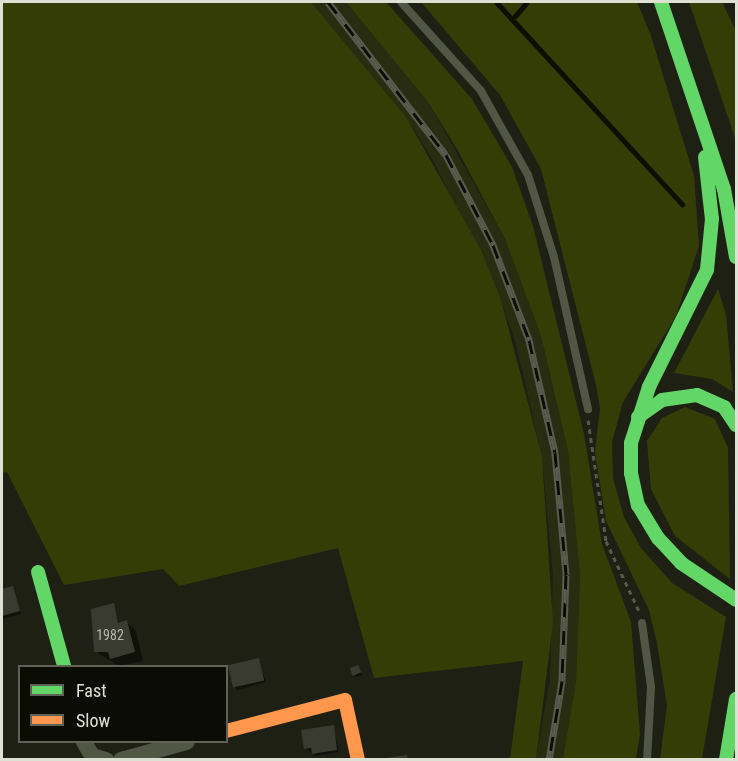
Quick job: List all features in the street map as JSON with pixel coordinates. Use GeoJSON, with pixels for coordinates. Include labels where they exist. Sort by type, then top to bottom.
{"type":"FeatureCollection","features":[{"type":"Feature","properties":{"kind":"main road"},"geometry":{"type":"LineString","coordinates":[[661,2],[736,192]]}},
{"type":"Feature","properties":{"kind":"main road"},"geometry":{"type":"LineString","coordinates":[[694,86],[724,189],[736,257]]}},
{"type":"Feature","properties":{"kind":"main road"},"geometry":{"type":"LineString","coordinates":[[694,86],[712,219],[707,270],[638,417],[630,456],[634,492],[648,524],[681,563],[736,600]]}},
{"type":"Feature","properties":{"kind":"main road"},"geometry":{"type":"LineString","coordinates":[[638,417],[662,400],[697,395],[724,407],[736,425]]}},
{"type":"Feature","properties":{"kind":"main road"},"geometry":{"type":"LineString","coordinates":[[38,572],[64,665]]}},
{"type":"Feature","properties":{"kind":"main road"},"geometry":{"type":"LineString","coordinates":[[726,759],[736,699]]}},
{"type":"Feature","properties":{"kind":"main road"},"geometry":{"type":"LineString","coordinates":[[228,730],[345,700],[358,759]]}},
{"type":"Feature","properties":{"kind":"street"},"geometry":{"type":"LineString","coordinates":[[85,743],[92,756],[106,759]]}},
{"type":"Feature","properties":{"kind":"street"},"geometry":{"type":"LineString","coordinates":[[121,759],[180,743]]}},
{"type":"Feature","properties":{"kind":"lane"},"geometry":{"type":"LineString","coordinates":[[401,2],[481,91],[528,175],[554,257],[588,409]]}},
{"type":"Feature","properties":{"kind":"lane"},"geometry":{"type":"LineString","coordinates":[[642,623],[651,687],[647,759]]}},
{"type":"Feature","properties":{"kind":"path"},"geometry":{"type":"LineString","coordinates":[[588,409],[604,532],[642,623]]}},
{"type":"Feature","properties":{"kind":"shaded area"},"geometry":{"type":"Polygon","coordinates":[[[311,2],[346,2],[428,102],[505,239],[541,336],[568,451],[580,575],[576,682],[563,759],[536,759],[550,680],[553,575],[542,456],[516,344],[501,300],[434,162],[406,117],[311,2]]]}},
{"type":"Feature","properties":{"kind":"green space"},"geometry":{"type":"Polygon","coordinates":[[[2,2],[311,2],[406,117],[481,250],[501,300],[542,456],[553,623],[536,759],[510,759],[523,661],[374,678],[338,548],[179,586],[163,569],[64,585],[7,472],[2,473],[2,2]]]}},
{"type":"Feature","properties":{"kind":"green space"},"geometry":{"type":"Polygon","coordinates":[[[346,2],[386,2],[472,99],[512,167],[533,226],[584,434],[602,544],[631,622],[640,734],[636,759],[563,759],[576,682],[580,575],[568,451],[541,336],[505,239],[457,149],[428,102],[346,2]]]}},
{"type":"Feature","properties":{"kind":"green space"},"geometry":{"type":"Polygon","coordinates":[[[421,2],[637,2],[651,36],[694,176],[699,246],[676,316],[623,402],[612,442],[613,478],[624,517],[641,548],[672,583],[726,617],[702,759],[660,759],[667,706],[657,643],[649,610],[606,521],[595,452],[600,408],[596,385],[541,169],[500,95],[421,2]]]}},
{"type":"Feature","properties":{"kind":"green space"},"geometry":{"type":"Polygon","coordinates":[[[689,2],[722,2],[736,31],[736,141],[689,2]]]}},
{"type":"Feature","properties":{"kind":"green space"},"geometry":{"type":"Polygon","coordinates":[[[718,289],[726,315],[733,392],[712,379],[674,373],[718,289]]]}},
{"type":"Feature","properties":{"kind":"green space"},"geometry":{"type":"Polygon","coordinates":[[[685,407],[715,419],[728,448],[730,579],[675,536],[651,489],[647,441],[662,418],[685,407]]]}},
{"type":"Feature","properties":{"kind":"building"},"geometry":{"type":"Polygon","coordinates":[[[13,586],[20,611],[2,616],[2,589],[13,586]]]}},
{"type":"Feature","properties":{"kind":"building"},"geometry":{"type":"Polygon","coordinates":[[[114,603],[118,623],[127,620],[135,652],[110,659],[108,652],[94,652],[91,609],[114,603]]]}},
{"type":"Feature","properties":{"kind":"building"},"geometry":{"type":"Polygon","coordinates":[[[259,658],[264,680],[233,688],[228,665],[259,658]]]}},
{"type":"Feature","properties":{"kind":"building"},"geometry":{"type":"Polygon","coordinates":[[[358,665],[361,672],[353,676],[350,669],[358,665]]]}},
{"type":"Feature","properties":{"kind":"building"},"geometry":{"type":"Polygon","coordinates":[[[334,725],[337,750],[312,754],[311,748],[304,749],[301,730],[334,725]]]}},
{"type":"Feature","properties":{"kind":"building"},"geometry":{"type":"Polygon","coordinates":[[[407,755],[408,760],[386,760],[386,758],[407,755]]]}},
{"type":"Feature","properties":{"kind":"waterway"},"geometry":{"type":"LineString","coordinates":[[496,2],[682,204]]}},
{"type":"Feature","properties":{"kind":"waterway"},"geometry":{"type":"LineString","coordinates":[[515,16],[527,2]]}},
{"type":"Feature","properties":{"kind":"railway"},"geometry":{"type":"LineString","coordinates":[[328,2],[446,155],[493,245],[529,340],[555,453],[566,575],[562,681],[549,760]]}},
{"type":"Feature","properties":{"kind":"traffic: fast"},"geometry":{"type":"LineString","coordinates":[[661,2],[724,189],[736,257]]}},
{"type":"Feature","properties":{"kind":"traffic: fast"},"geometry":{"type":"LineString","coordinates":[[705,157],[712,219],[707,270],[649,387],[631,443],[631,473],[638,505],[658,538],[681,563],[736,600]]}},
{"type":"Feature","properties":{"kind":"traffic: fast"},"geometry":{"type":"LineString","coordinates":[[638,417],[662,400],[697,395],[724,407],[736,425]]}},
{"type":"Feature","properties":{"kind":"traffic: fast"},"geometry":{"type":"LineString","coordinates":[[38,572],[64,665]]}},
{"type":"Feature","properties":{"kind":"traffic: fast"},"geometry":{"type":"LineString","coordinates":[[726,760],[736,699]]}},
{"type":"Feature","properties":{"kind":"traffic: slow"},"geometry":{"type":"LineString","coordinates":[[228,730],[345,700],[358,760]]}}]}
